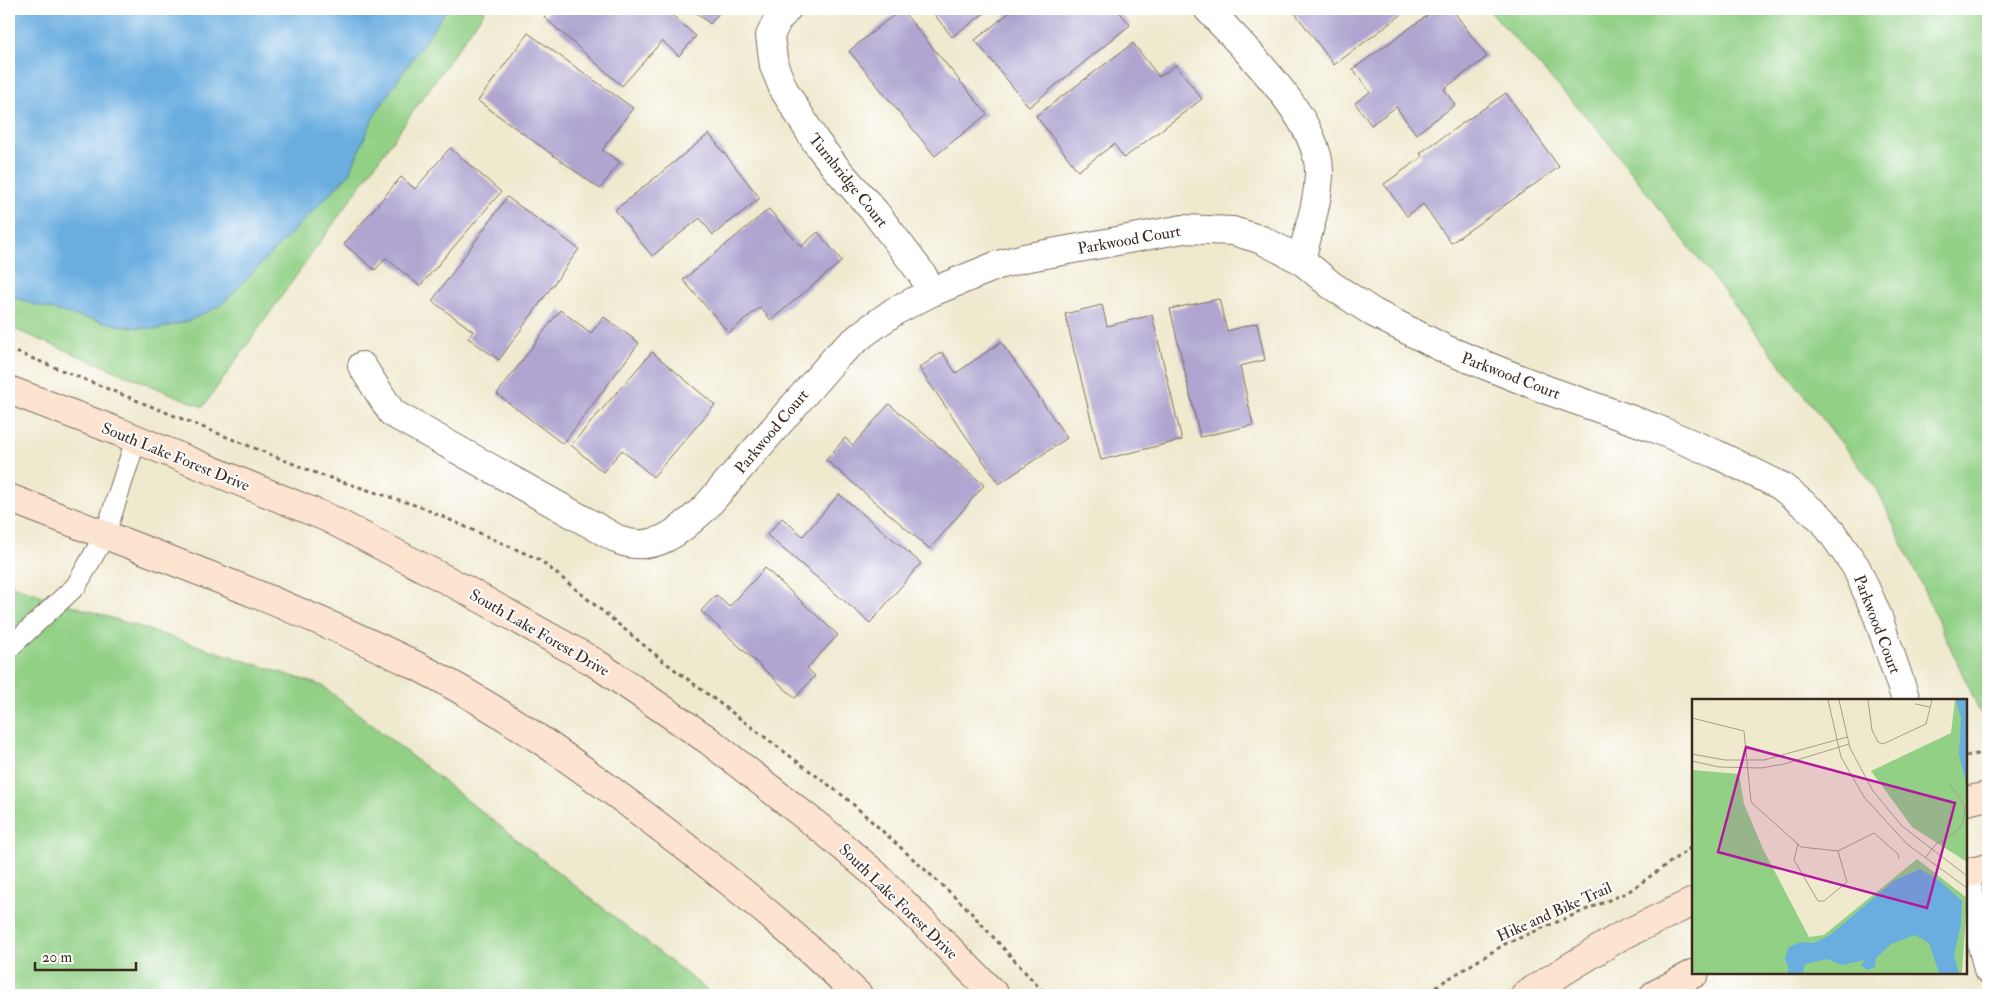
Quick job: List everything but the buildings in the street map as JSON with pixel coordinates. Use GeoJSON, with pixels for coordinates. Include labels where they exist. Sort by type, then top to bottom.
{"type":"FeatureCollection","features":[{"type":"Feature","properties":{"kind":"main road","name":"South Lake Forest Drive"},"geometry":{"type":"LineString","coordinates":[[9,390],[136,439],[328,518],[466,590],[594,662],[708,740],[836,840],[875,874],[995,995]]}},
{"type":"Feature","properties":{"kind":"main road"},"geometry":{"type":"LineString","coordinates":[[9,498],[300,612],[416,666],[510,720],[590,774],[703,860],[762,907],[817,955],[858,995]]}},
{"type":"Feature","properties":{"kind":"main road"},"geometry":{"type":"LineString","coordinates":[[1967,801],[1988,796]]}},
{"type":"Feature","properties":{"kind":"main road"},"geometry":{"type":"LineString","coordinates":[[1967,873],[1988,868]]}},
{"type":"Feature","properties":{"kind":"main road"},"geometry":{"type":"LineString","coordinates":[[1525,995],[1619,936],[1692,902]]}},
{"type":"Feature","properties":{"kind":"main road"},"geometry":{"type":"LineString","coordinates":[[1654,995],[1693,974]]}},
{"type":"Feature","properties":{"kind":"street","name":"Turnbridge Court"},"geometry":{"type":"LineString","coordinates":[[786,9],[777,21],[770,36],[774,66],[784,90],[816,142],[875,212],[922,274],[932,292]]}},
{"type":"Feature","properties":{"kind":"street"},"geometry":{"type":"LineString","coordinates":[[1208,9],[1274,81],[1308,133],[1316,152],[1319,169],[1317,194],[1301,260]]}},
{"type":"Feature","properties":{"kind":"street","name":"Parkwood Court"},"geometry":{"type":"LineString","coordinates":[[362,366],[392,413],[621,541],[632,544],[650,544],[664,539],[682,528],[705,508],[838,355],[895,311],[932,292],[998,265],[1024,258],[1183,229],[1233,231],[1262,240],[1301,260],[1331,285],[1374,313],[1445,349],[1547,390],[1652,427],[1716,454],[1781,486],[1823,520],[1856,567],[1878,617],[1906,699]]}},
{"type":"Feature","properties":{"kind":"street"},"geometry":{"type":"LineString","coordinates":[[1967,886],[1988,970]]}},
{"type":"Feature","properties":{"kind":"lane"},"geometry":{"type":"LineString","coordinates":[[9,648],[76,586],[105,536],[136,439]]}},
{"type":"Feature","properties":{"kind":"path"},"geometry":{"type":"LineString","coordinates":[[1967,756],[1988,752]]}},
{"type":"Feature","properties":{"kind":"path","name":"Hike and Bike Trail"},"geometry":{"type":"LineString","coordinates":[[1422,995],[1504,944],[1628,892],[1692,847]]}},
{"type":"Feature","properties":{"kind":"green space"},"geometry":{"type":"Polygon","coordinates":[[[9,9],[486,9],[203,407],[9,327],[9,9]]]}},
{"type":"Feature","properties":{"kind":"green space"},"geometry":{"type":"Polygon","coordinates":[[[1488,9],[1988,9],[1988,729],[1877,489],[1600,132],[1488,9]]]}},
{"type":"Feature","properties":{"kind":"green space"},"geometry":{"type":"Polygon","coordinates":[[[9,585],[323,686],[713,995],[9,995],[9,585]]]}},
{"type":"Feature","properties":{"kind":"water"},"geometry":{"type":"Polygon","coordinates":[[[9,9],[447,9],[373,118],[349,174],[221,305],[189,321],[157,329],[128,327],[77,316],[35,305],[9,295],[9,9]]]}}]}
